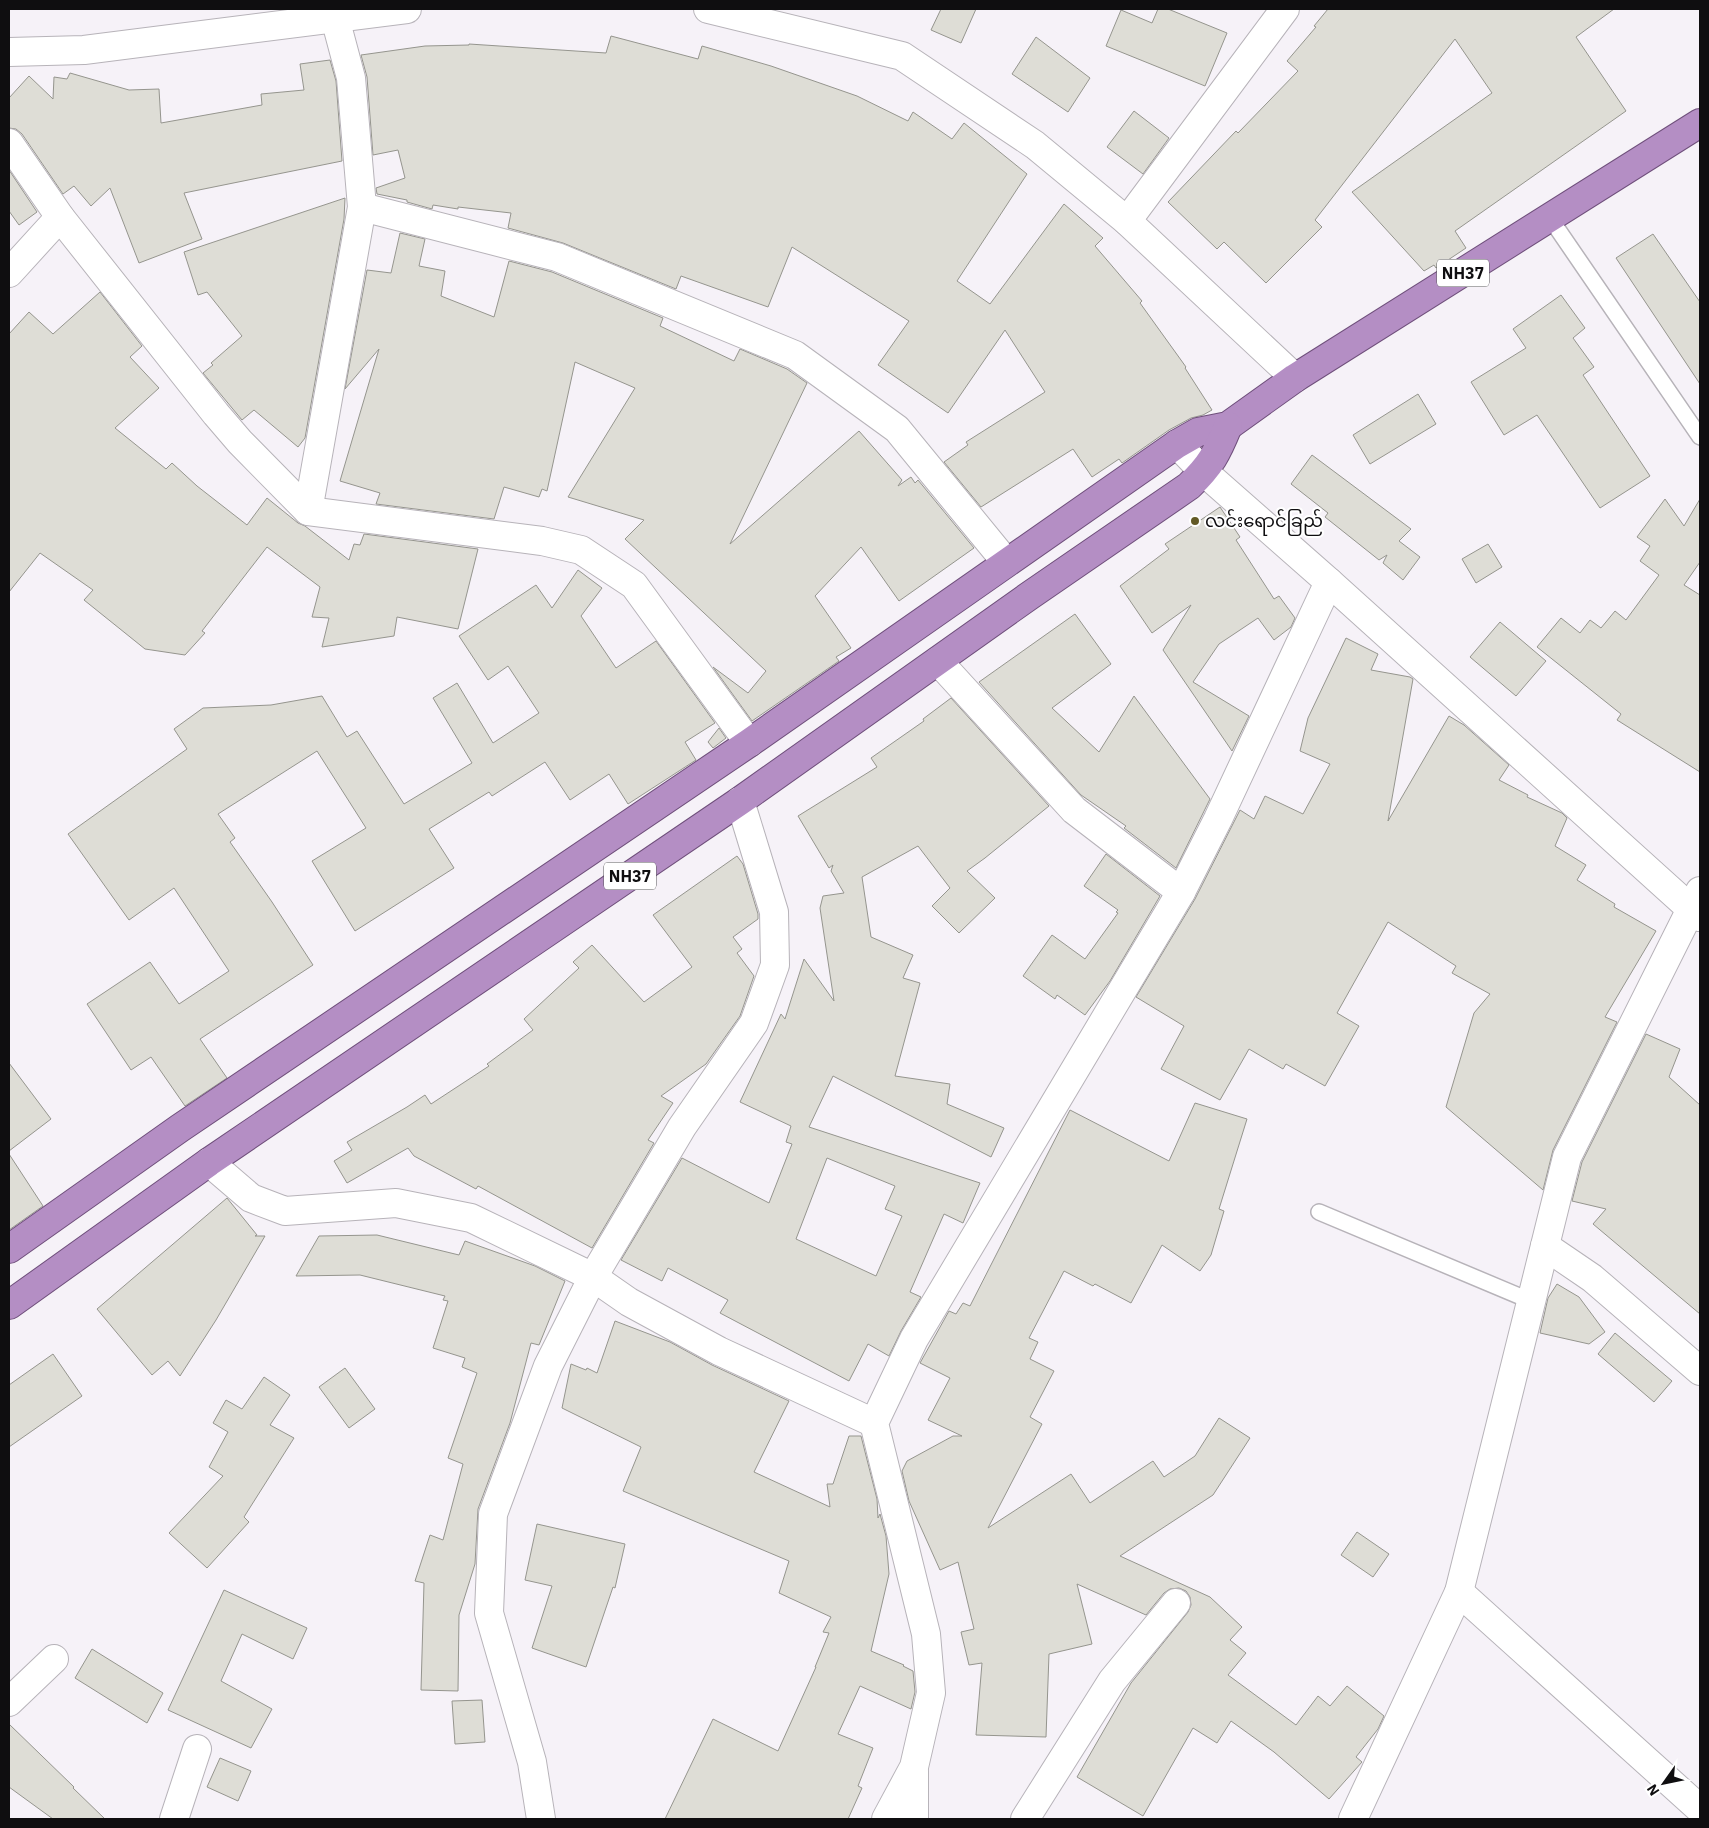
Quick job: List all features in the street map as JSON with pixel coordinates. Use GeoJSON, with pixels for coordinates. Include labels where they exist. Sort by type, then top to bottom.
{"type":"FeatureCollection","features":[{"type":"Feature","properties":{"kind":"highway","name":"NH37"},"geometry":{"type":"LineString","coordinates":[[9,1249],[180,1128],[748,743],[1177,444],[1198,432],[1228,426],[1296,378],[1700,124]]}},
{"type":"Feature","properties":{"kind":"highway","name":"NH37"},"geometry":{"type":"LineString","coordinates":[[9,1305],[209,1162],[740,801],[1029,596],[1190,486],[1216,456],[1228,426]]}},
{"type":"Feature","properties":{"kind":"street"},"geometry":{"type":"LineString","coordinates":[[9,52],[84,50],[335,18],[367,11],[407,9]]}},
{"type":"Feature","properties":{"kind":"street"},"geometry":{"type":"LineString","coordinates":[[708,9],[902,56],[1035,146],[1127,221],[1296,378]]}},
{"type":"Feature","properties":{"kind":"street"},"geometry":{"type":"LineString","coordinates":[[1127,221],[1285,9]]}},
{"type":"Feature","properties":{"kind":"street"},"geometry":{"type":"LineString","coordinates":[[308,511],[362,208],[351,78],[335,18]]}},
{"type":"Feature","properties":{"kind":"street"},"geometry":{"type":"LineString","coordinates":[[9,143],[60,217],[216,414],[240,442],[308,511],[542,541],[582,550],[634,585],[748,743]]}},
{"type":"Feature","properties":{"kind":"street"},"geometry":{"type":"LineString","coordinates":[[362,208],[557,257],[795,355],[897,429],[1006,562]]}},
{"type":"Feature","properties":{"kind":"street"},"geometry":{"type":"LineString","coordinates":[[9,273],[60,217]]}},
{"type":"Feature","properties":{"kind":"street"},"geometry":{"type":"LineString","coordinates":[[1177,444],[1204,472],[1697,906],[1567,1157],[1459,1592],[1353,1819]]}},
{"type":"Feature","properties":{"kind":"street"},"geometry":{"type":"LineString","coordinates":[[914,1819],[914,1767],[932,1693],[926,1634],[874,1423],[914,1339],[1181,892],[1218,819],[1329,582]]}},
{"type":"Feature","properties":{"kind":"street"},"geometry":{"type":"LineString","coordinates":[[938,661],[1074,810],[1181,892]]}},
{"type":"Feature","properties":{"kind":"street"},"geometry":{"type":"LineString","coordinates":[[542,1819],[532,1762],[489,1613],[493,1514],[548,1366],[594,1277],[682,1127],[754,1023],[776,964],[774,912],[740,801]]}},
{"type":"Feature","properties":{"kind":"street"},"geometry":{"type":"LineString","coordinates":[[209,1162],[251,1198],[284,1211],[396,1203],[471,1218],[594,1277],[629,1302],[719,1351],[874,1423]]}},
{"type":"Feature","properties":{"kind":"street"},"geometry":{"type":"LineString","coordinates":[[1545,1246],[1592,1278],[1700,1371]]}},
{"type":"Feature","properties":{"kind":"street"},"geometry":{"type":"LineString","coordinates":[[1459,1592],[1700,1808]]}},
{"type":"Feature","properties":{"kind":"street"},"geometry":{"type":"LineString","coordinates":[[1025,1819],[1112,1681],[1176,1602]]}},
{"type":"Feature","properties":{"kind":"street"},"geometry":{"type":"LineString","coordinates":[[9,1702],[54,1659]]}},
{"type":"Feature","properties":{"kind":"street"},"geometry":{"type":"LineString","coordinates":[[174,1819],[197,1749]]}},
{"type":"Feature","properties":{"kind":"street"},"geometry":{"type":"LineString","coordinates":[[886,1819],[914,1767]]}},
{"type":"Feature","properties":{"kind":"lane"},"geometry":{"type":"LineString","coordinates":[[1550,218],[1700,437]]}},
{"type":"Feature","properties":{"kind":"lane"},"geometry":{"type":"LineString","coordinates":[[1320,1212],[1531,1301]]}},
{"type":"Feature","properties":{"kind":"building"},"geometry":{"type":"Polygon","coordinates":[[[941,9],[976,9],[961,43],[931,30],[941,9]]]}},
{"type":"Feature","properties":{"kind":"building"},"geometry":{"type":"Polygon","coordinates":[[[1158,9],[1168,9],[1227,33],[1205,86],[1106,46],[1121,10],[1152,23],[1158,9]]]}},
{"type":"Feature","properties":{"kind":"building"},"geometry":{"type":"Polygon","coordinates":[[[1328,9],[1614,9],[1576,37],[1626,111],[1455,231],[1466,248],[1436,268],[1434,265],[1424,271],[1352,192],[1492,93],[1455,39],[1315,220],[1322,227],[1266,283],[1224,242],[1217,249],[1168,202],[1236,131],[1238,133],[1298,71],[1287,61],[1316,27],[1314,26],[1328,9]]]}},
{"type":"Feature","properties":{"kind":"building"},"geometry":{"type":"Polygon","coordinates":[[[611,36],[698,59],[702,46],[771,66],[857,96],[908,121],[913,112],[952,139],[964,123],[1027,174],[957,281],[990,304],[1064,204],[1103,238],[1095,246],[1142,301],[1140,303],[1186,367],[1212,410],[1191,418],[1169,430],[1122,463],[1119,459],[1092,477],[1073,449],[981,507],[944,462],[968,445],[966,442],[1045,392],[1005,330],[948,413],[878,365],[909,321],[792,247],[768,307],[681,276],[676,289],[563,243],[508,228],[511,213],[433,205],[432,209],[407,202],[407,200],[377,194],[376,188],[405,178],[398,150],[373,155],[367,77],[361,55],[425,46],[469,44],[606,53],[611,36]]]}},
{"type":"Feature","properties":{"kind":"building"},"geometry":{"type":"Polygon","coordinates":[[[1036,37],[1090,78],[1068,112],[1012,74],[1036,37]]]}},
{"type":"Feature","properties":{"kind":"building"},"geometry":{"type":"Polygon","coordinates":[[[330,60],[336,81],[342,161],[184,193],[202,239],[139,263],[110,188],[91,206],[74,186],[63,194],[22,134],[16,129],[9,128],[9,98],[29,76],[53,99],[54,77],[67,79],[70,73],[129,90],[159,89],[161,123],[262,105],[261,94],[304,90],[300,64],[330,60]]]}},
{"type":"Feature","properties":{"kind":"building"},"geometry":{"type":"Polygon","coordinates":[[[1134,111],[1169,138],[1143,174],[1107,147],[1134,111]]]}},
{"type":"Feature","properties":{"kind":"building"},"geometry":{"type":"Polygon","coordinates":[[[9,170],[37,212],[19,225],[9,211],[9,170]]]}},
{"type":"Feature","properties":{"kind":"building"},"geometry":{"type":"Polygon","coordinates":[[[345,198],[344,219],[305,438],[298,447],[254,410],[242,420],[203,373],[213,365],[211,363],[242,336],[207,292],[198,295],[184,252],[345,198]]]}},
{"type":"Feature","properties":{"kind":"building"},"geometry":{"type":"Polygon","coordinates":[[[400,233],[425,239],[419,266],[445,271],[441,296],[494,317],[509,261],[552,272],[663,318],[660,326],[734,361],[740,349],[787,369],[807,383],[730,544],[859,431],[902,480],[898,486],[911,477],[915,483],[918,480],[974,548],[899,601],[861,547],[815,596],[851,648],[836,657],[839,661],[752,721],[713,667],[748,693],[766,671],[625,539],[644,520],[568,497],[635,388],[575,362],[547,491],[542,489],[539,497],[504,487],[494,519],[376,504],[380,493],[340,481],[379,349],[345,389],[367,270],[391,273],[400,233]]]}},
{"type":"Feature","properties":{"kind":"building"},"geometry":{"type":"Polygon","coordinates":[[[1653,234],[1700,302],[1700,384],[1616,258],[1653,234]]]}},
{"type":"Feature","properties":{"kind":"building"},"geometry":{"type":"Polygon","coordinates":[[[100,292],[142,346],[130,357],[159,388],[115,428],[166,469],[172,463],[197,486],[247,525],[267,498],[349,560],[354,544],[360,545],[364,534],[478,549],[458,629],[397,617],[394,636],[322,647],[329,618],[312,617],[320,587],[267,547],[202,631],[205,633],[185,655],[145,649],[84,600],[93,590],[40,553],[9,592],[9,334],[29,312],[53,334],[100,292]]]}},
{"type":"Feature","properties":{"kind":"building"},"geometry":{"type":"Polygon","coordinates":[[[1561,295],[1585,328],[1573,338],[1594,367],[1583,375],[1650,476],[1600,508],[1537,415],[1504,435],[1471,382],[1526,348],[1513,329],[1561,295]]]}},
{"type":"Feature","properties":{"kind":"building"},"geometry":{"type":"Polygon","coordinates":[[[1418,394],[1436,424],[1370,464],[1353,435],[1418,394]]]}},
{"type":"Feature","properties":{"kind":"building"},"geometry":{"type":"Polygon","coordinates":[[[1312,455],[1411,529],[1399,541],[1420,557],[1403,580],[1383,563],[1387,555],[1379,560],[1325,517],[1328,513],[1291,484],[1312,455]]]}},
{"type":"Feature","properties":{"kind":"building"},"geometry":{"type":"Polygon","coordinates":[[[1665,499],[1684,526],[1700,499],[1700,562],[1684,585],[1700,595],[1700,772],[1617,720],[1621,714],[1537,647],[1561,618],[1580,633],[1590,620],[1601,628],[1615,611],[1626,620],[1659,575],[1640,561],[1650,546],[1637,537],[1665,499]]]}},
{"type":"Feature","properties":{"kind":"building"},"geometry":{"type":"Polygon","coordinates":[[[1220,507],[1240,537],[1236,540],[1274,599],[1279,596],[1295,618],[1291,627],[1274,640],[1258,618],[1219,644],[1193,682],[1249,716],[1232,751],[1163,650],[1191,605],[1152,633],[1120,586],[1169,549],[1165,544],[1220,507]]]}},
{"type":"Feature","properties":{"kind":"building"},"geometry":{"type":"Polygon","coordinates":[[[1488,544],[1502,567],[1476,583],[1462,559],[1488,544]]]}},
{"type":"Feature","properties":{"kind":"building"},"geometry":{"type":"Polygon","coordinates":[[[578,570],[602,588],[581,616],[616,668],[656,641],[715,723],[685,742],[696,760],[628,804],[609,774],[570,800],[545,762],[492,796],[489,792],[429,829],[454,868],[355,931],[312,861],[366,828],[317,751],[218,814],[235,838],[230,842],[313,965],[200,1039],[227,1078],[185,1106],[151,1057],[131,1070],[87,1004],[150,962],[179,1004],[229,971],[174,888],[129,920],[68,834],[187,749],[174,729],[203,708],[271,705],[322,696],[347,737],[357,731],[404,804],[472,763],[433,698],[457,683],[493,743],[539,713],[508,666],[488,680],[459,636],[536,585],[552,608],[578,570]]]}},
{"type":"Feature","properties":{"kind":"building"},"geometry":{"type":"Polygon","coordinates":[[[1075,614],[1111,664],[1052,708],[1099,752],[1134,696],[1210,799],[1176,868],[1124,828],[1126,826],[1081,795],[979,682],[1075,614]]]}},
{"type":"Feature","properties":{"kind":"building"},"geometry":{"type":"Polygon","coordinates":[[[1500,622],[1546,661],[1516,696],[1470,657],[1500,622]]]}},
{"type":"Feature","properties":{"kind":"building"},"geometry":{"type":"Polygon","coordinates":[[[1346,638],[1378,654],[1371,670],[1413,679],[1388,821],[1449,716],[1464,725],[1509,765],[1499,780],[1528,795],[1527,797],[1562,813],[1567,818],[1555,846],[1586,865],[1577,880],[1615,904],[1614,907],[1656,931],[1605,1017],[1617,1022],[1553,1150],[1543,1190],[1446,1107],[1474,1013],[1490,994],[1452,973],[1456,966],[1388,922],[1337,1013],[1359,1026],[1325,1086],[1286,1064],[1283,1069],[1249,1049],[1220,1100],[1161,1069],[1184,1026],[1136,997],[1195,899],[1240,810],[1254,819],[1265,796],[1303,814],[1330,764],[1300,751],[1308,718],[1346,638]]]}},
{"type":"Feature","properties":{"kind":"building"},"geometry":{"type":"Polygon","coordinates":[[[951,698],[1049,806],[967,871],[995,898],[959,933],[932,906],[950,888],[918,846],[862,877],[871,937],[913,955],[903,978],[920,983],[895,1076],[950,1084],[947,1104],[1004,1128],[991,1157],[833,1076],[809,1127],[980,1183],[963,1223],[944,1214],[910,1292],[921,1297],[889,1356],[868,1344],[849,1381],[720,1313],[728,1300],[668,1268],[662,1281],[621,1260],[682,1158],[769,1203],[792,1144],[786,1142],[791,1126],[740,1102],[781,1014],[785,1019],[804,959],[834,1001],[820,908],[823,896],[844,893],[831,871],[833,865],[829,868],[798,816],[877,767],[871,758],[924,721],[923,719],[951,698]],[[827,1158],[796,1239],[876,1276],[902,1216],[885,1209],[895,1186],[827,1158]]]}},
{"type":"Feature","properties":{"kind":"building"},"geometry":{"type":"Polygon","coordinates":[[[719,728],[726,738],[713,748],[708,742],[719,728]]]}},
{"type":"Feature","properties":{"kind":"building"},"geometry":{"type":"Polygon","coordinates":[[[1106,854],[1160,896],[1110,981],[1085,1015],[1057,995],[1055,999],[1023,976],[1052,935],[1085,959],[1118,913],[1116,912],[1118,910],[1084,886],[1106,854]]]}},
{"type":"Feature","properties":{"kind":"building"},"geometry":{"type":"Polygon","coordinates":[[[737,856],[743,864],[758,914],[758,919],[733,937],[742,949],[737,953],[754,976],[740,1016],[706,1064],[661,1096],[673,1103],[648,1140],[654,1143],[592,1248],[478,1186],[476,1189],[414,1156],[408,1148],[347,1183],[334,1161],[352,1150],[347,1142],[425,1095],[431,1104],[489,1066],[487,1064],[533,1030],[524,1019],[579,968],[573,962],[592,945],[644,1002],[692,967],[653,915],[737,856]]]}},
{"type":"Feature","properties":{"kind":"building"},"geometry":{"type":"Polygon","coordinates":[[[1646,1034],[1680,1049],[1669,1077],[1700,1105],[1700,1314],[1593,1224],[1606,1209],[1572,1201],[1582,1162],[1646,1034]]]}},
{"type":"Feature","properties":{"kind":"building"},"geometry":{"type":"Polygon","coordinates":[[[9,1063],[51,1119],[9,1151],[9,1063]]]}},
{"type":"Feature","properties":{"kind":"building"},"geometry":{"type":"Polygon","coordinates":[[[1195,1103],[1247,1119],[1219,1209],[1224,1211],[1211,1255],[1200,1271],[1162,1245],[1131,1303],[1095,1284],[1093,1286],[1064,1271],[1029,1338],[1038,1342],[1030,1359],[1054,1371],[1030,1417],[1042,1424],[988,1528],[1071,1474],[1090,1503],[1153,1461],[1164,1477],[1195,1456],[1219,1418],[1250,1438],[1213,1495],[1120,1556],[1210,1597],[1242,1627],[1230,1640],[1246,1653],[1228,1675],[1296,1725],[1318,1696],[1330,1706],[1347,1686],[1384,1716],[1378,1729],[1356,1757],[1362,1762],[1329,1799],[1274,1752],[1231,1721],[1217,1743],[1193,1728],[1143,1816],[1077,1777],[1131,1683],[1188,1612],[1191,1605],[1190,1597],[1186,1591],[1179,1588],[1170,1589],[1164,1593],[1146,1615],[1077,1584],[1092,1644],[1049,1654],[1046,1737],[976,1735],[982,1663],[969,1665],[961,1632],[974,1629],[958,1562],[940,1570],[909,1501],[902,1471],[907,1461],[953,1436],[962,1436],[928,1420],[950,1378],[920,1363],[949,1311],[956,1314],[963,1303],[970,1306],[1070,1110],[1169,1161],[1195,1103]]]}},
{"type":"Feature","properties":{"kind":"building"},"geometry":{"type":"Polygon","coordinates":[[[9,1154],[43,1206],[9,1230],[9,1154]]]}},
{"type":"Feature","properties":{"kind":"building"},"geometry":{"type":"Polygon","coordinates":[[[227,1198],[257,1235],[255,1236],[265,1236],[216,1320],[180,1376],[168,1361],[152,1375],[97,1309],[227,1198]]]}},
{"type":"Feature","properties":{"kind":"building"},"geometry":{"type":"Polygon","coordinates":[[[377,1235],[459,1255],[465,1241],[535,1266],[565,1281],[539,1345],[531,1343],[510,1423],[478,1509],[475,1564],[459,1615],[458,1691],[421,1690],[424,1583],[415,1581],[430,1535],[443,1540],[463,1464],[448,1458],[477,1373],[462,1367],[465,1358],[433,1348],[448,1301],[443,1300],[445,1296],[360,1275],[296,1276],[319,1236],[377,1235]]]}},
{"type":"Feature","properties":{"kind":"building"},"geometry":{"type":"Polygon","coordinates":[[[1557,1284],[1579,1297],[1605,1332],[1589,1344],[1540,1333],[1548,1298],[1557,1284]]]}},
{"type":"Feature","properties":{"kind":"building"},"geometry":{"type":"Polygon","coordinates":[[[615,1321],[670,1342],[712,1365],[789,1401],[754,1472],[830,1507],[827,1484],[833,1484],[849,1436],[861,1436],[877,1499],[878,1518],[880,1514],[886,1536],[889,1574],[871,1651],[904,1665],[913,1671],[915,1692],[911,1709],[860,1686],[838,1734],[873,1748],[858,1786],[862,1788],[848,1819],[665,1819],[713,1719],[778,1751],[816,1667],[829,1633],[823,1632],[831,1617],[779,1593],[789,1561],[623,1491],[641,1447],[562,1408],[571,1364],[597,1373],[615,1321]]]}},
{"type":"Feature","properties":{"kind":"building"},"geometry":{"type":"Polygon","coordinates":[[[1615,1333],[1672,1381],[1654,1402],[1598,1354],[1615,1333]]]}},
{"type":"Feature","properties":{"kind":"building"},"geometry":{"type":"Polygon","coordinates":[[[53,1354],[82,1396],[9,1447],[9,1385],[53,1354]]]}},
{"type":"Feature","properties":{"kind":"building"},"geometry":{"type":"Polygon","coordinates":[[[345,1368],[375,1409],[349,1428],[319,1387],[345,1368]]]}},
{"type":"Feature","properties":{"kind":"building"},"geometry":{"type":"Polygon","coordinates":[[[264,1377],[290,1395],[270,1425],[294,1438],[244,1517],[249,1522],[207,1568],[169,1533],[223,1476],[209,1467],[228,1432],[213,1423],[226,1400],[242,1409],[264,1377]]]}},
{"type":"Feature","properties":{"kind":"building"},"geometry":{"type":"Polygon","coordinates":[[[537,1524],[625,1544],[615,1588],[613,1587],[586,1667],[532,1648],[552,1586],[525,1580],[537,1524]]]}},
{"type":"Feature","properties":{"kind":"building"},"geometry":{"type":"Polygon","coordinates":[[[1357,1532],[1389,1554],[1373,1577],[1341,1555],[1357,1532]]]}},
{"type":"Feature","properties":{"kind":"building"},"geometry":{"type":"Polygon","coordinates":[[[224,1590],[307,1628],[293,1659],[242,1634],[221,1681],[272,1709],[251,1748],[168,1710],[224,1590]]]}},
{"type":"Feature","properties":{"kind":"building"},"geometry":{"type":"Polygon","coordinates":[[[92,1649],[163,1693],[147,1723],[75,1678],[92,1649]]]}},
{"type":"Feature","properties":{"kind":"building"},"geometry":{"type":"Polygon","coordinates":[[[482,1700],[485,1742],[455,1744],[452,1701],[482,1700]]]}},
{"type":"Feature","properties":{"kind":"building"},"geometry":{"type":"Polygon","coordinates":[[[9,1724],[105,1819],[53,1819],[9,1787],[9,1724]]]}},
{"type":"Feature","properties":{"kind":"building"},"geometry":{"type":"Polygon","coordinates":[[[220,1758],[251,1771],[238,1801],[207,1787],[220,1758]]]}},
{"type":"Feature","properties":{"kind":"place","name":"လင်းရောင်ခြည်"},"geometry":{"type":"Point","coordinates":[1195,521]}}]}
